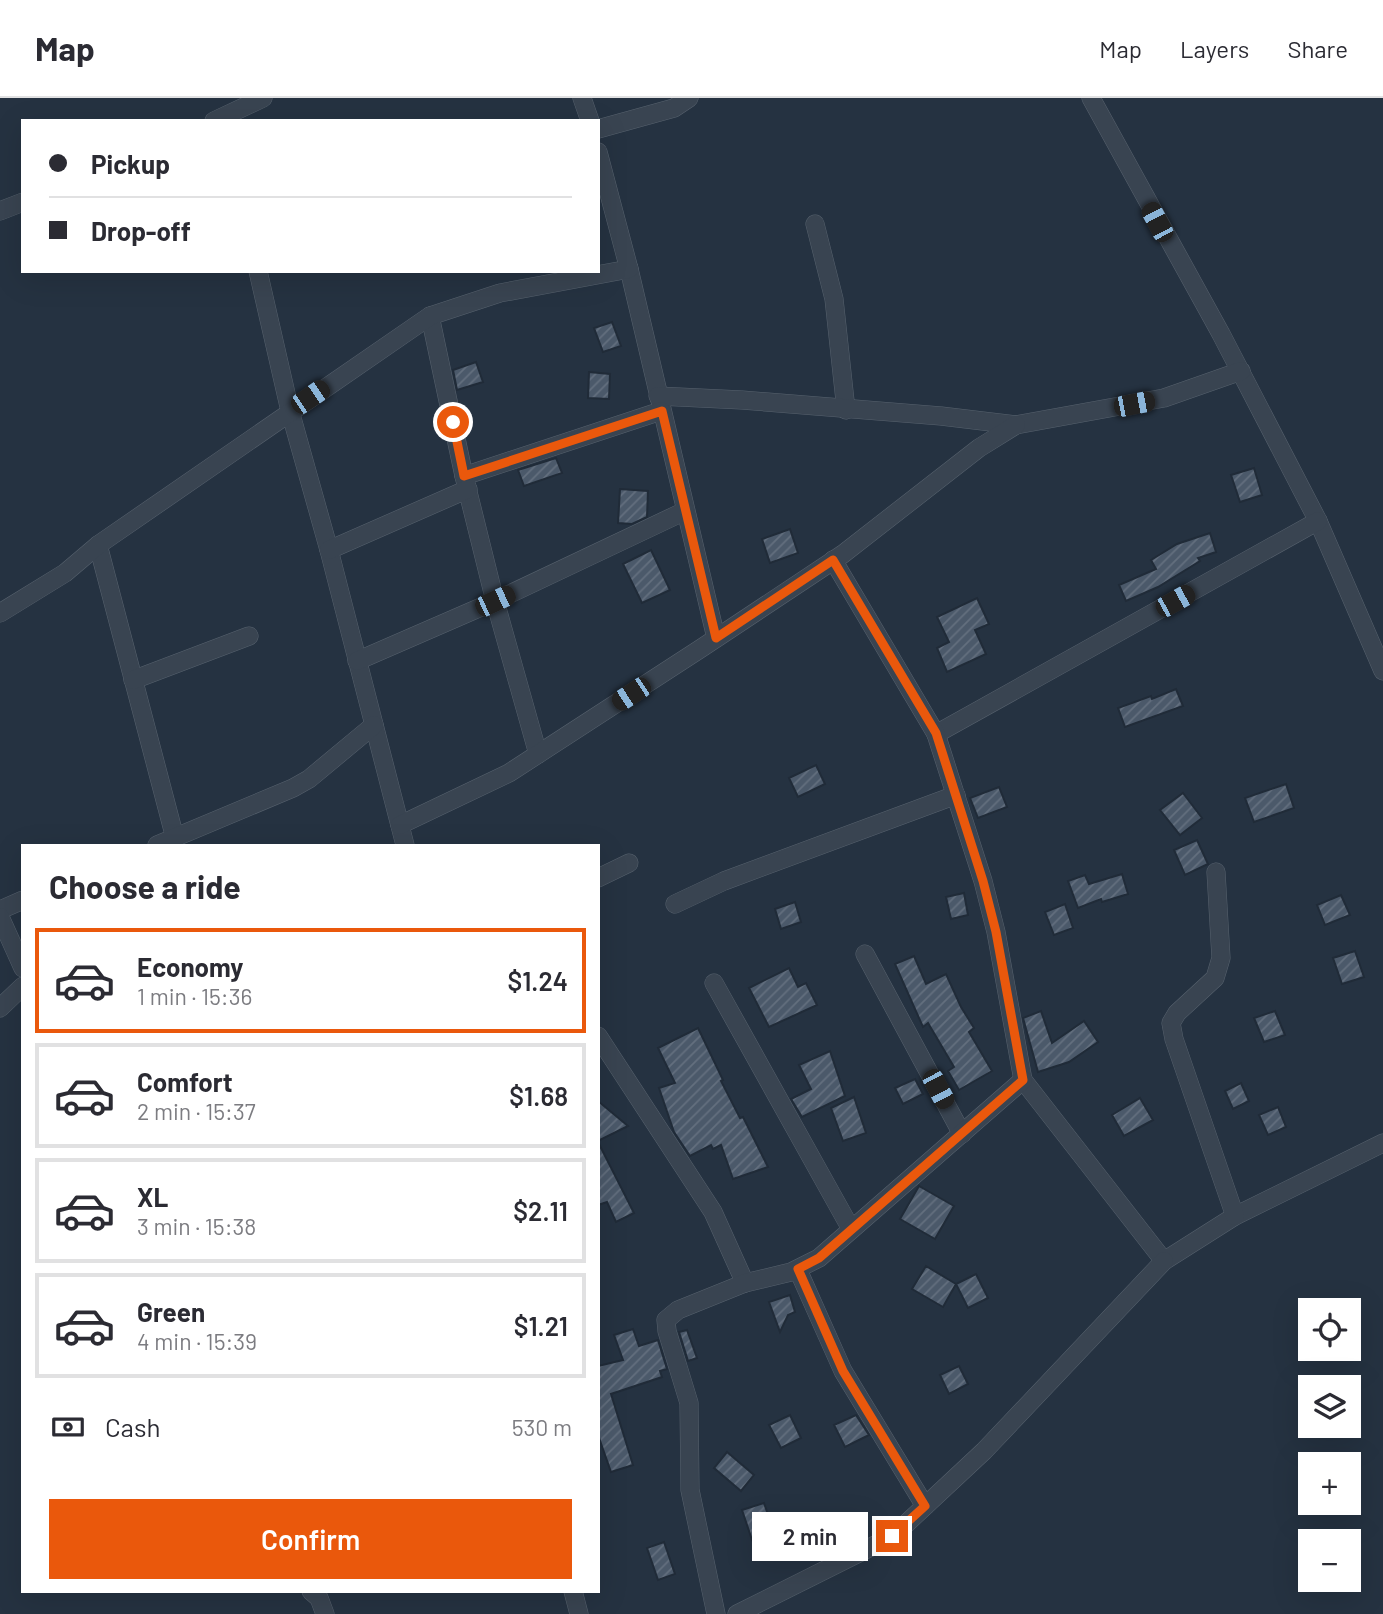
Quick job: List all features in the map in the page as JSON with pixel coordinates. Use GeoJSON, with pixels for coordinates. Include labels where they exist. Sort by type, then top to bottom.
{"type":"FeatureCollection","features":[{"type":"Feature","properties":{"kind":"street"},"geometry":{"type":"LineString","coordinates":[[218,119],[263,98]]}},
{"type":"Feature","properties":{"kind":"street"},"geometry":{"type":"LineString","coordinates":[[582,98],[589,119]]}},
{"type":"Feature","properties":{"kind":"street"},"geometry":{"type":"LineString","coordinates":[[600,128],[674,108],[689,98]]}},
{"type":"Feature","properties":{"kind":"street"},"geometry":{"type":"LineString","coordinates":[[1091,98],[1241,372],[1318,521],[1383,671]]}},
{"type":"Feature","properties":{"kind":"street"},"geometry":{"type":"LineString","coordinates":[[600,160],[629,270],[716,638]]}},
{"type":"Feature","properties":{"kind":"street"},"geometry":{"type":"LineString","coordinates":[[0,211],[21,203]]}},
{"type":"Feature","properties":{"kind":"street"},"geometry":{"type":"LineString","coordinates":[[815,224],[834,299],[846,410]]}},
{"type":"Feature","properties":{"kind":"street"},"geometry":{"type":"LineString","coordinates":[[0,613],[65,573],[98,545],[430,316],[500,293],[629,270]]}},
{"type":"Feature","properties":{"kind":"street"},"geometry":{"type":"LineString","coordinates":[[258,273],[290,411],[405,844]]}},
{"type":"Feature","properties":{"kind":"street"},"geometry":{"type":"LineString","coordinates":[[430,316],[495,601],[538,754]]}},
{"type":"Feature","properties":{"kind":"street"},"geometry":{"type":"LineString","coordinates":[[329,550],[466,483],[660,404],[742,400],[941,416],[1016,425],[1164,398],[1241,372]]}},
{"type":"Feature","properties":{"kind":"street"},"geometry":{"type":"LineString","coordinates":[[400,825],[489,783],[538,754],[833,560],[979,448],[1016,425]]}},
{"type":"Feature","properties":{"kind":"street"},"geometry":{"type":"LineString","coordinates":[[357,661],[495,601],[685,511]]}},
{"type":"Feature","properties":{"kind":"street"},"geometry":{"type":"LineString","coordinates":[[936,733],[1318,521]]}},
{"type":"Feature","properties":{"kind":"street"},"geometry":{"type":"LineString","coordinates":[[98,545],[175,838]]}},
{"type":"Feature","properties":{"kind":"street"},"geometry":{"type":"LineString","coordinates":[[833,560],[936,733],[983,881],[996,932],[1023,1080],[1164,1261]]}},
{"type":"Feature","properties":{"kind":"street"},"geometry":{"type":"LineString","coordinates":[[133,680],[249,636]]}},
{"type":"Feature","properties":{"kind":"street"},"geometry":{"type":"LineString","coordinates":[[160,844],[293,788],[309,779],[374,725]]}},
{"type":"Feature","properties":{"kind":"street"},"geometry":{"type":"LineString","coordinates":[[675,904],[724,881],[956,795]]}},
{"type":"Feature","properties":{"kind":"street"},"geometry":{"type":"LineString","coordinates":[[600,876],[629,863]]}},
{"type":"Feature","properties":{"kind":"street"},"geometry":{"type":"LineString","coordinates":[[1216,872],[1221,958],[1215,978],[1177,1013],[1171,1023],[1174,1039],[1236,1216]]}},
{"type":"Feature","properties":{"kind":"street"},"geometry":{"type":"LineString","coordinates":[[0,910],[21,902]]}},
{"type":"Feature","properties":{"kind":"street"},"geometry":{"type":"LineString","coordinates":[[0,917],[21,964]]}},
{"type":"Feature","properties":{"kind":"street"},"geometry":{"type":"LineString","coordinates":[[865,954],[962,1134]]}},
{"type":"Feature","properties":{"kind":"street"},"geometry":{"type":"LineString","coordinates":[[714,984],[851,1229]]}},
{"type":"Feature","properties":{"kind":"street"},"geometry":{"type":"LineString","coordinates":[[0,1008],[21,988]]}},
{"type":"Feature","properties":{"kind":"street"},"geometry":{"type":"LineString","coordinates":[[600,1039],[713,1212],[746,1283]]}},
{"type":"Feature","properties":{"kind":"street"},"geometry":{"type":"LineString","coordinates":[[716,1614],[690,1490],[689,1403],[667,1331],[667,1320],[678,1310],[746,1283],[798,1269],[819,1258],[1023,1080]]}},
{"type":"Feature","properties":{"kind":"street"},"geometry":{"type":"LineString","coordinates":[[737,1614],[892,1536],[984,1451],[1164,1261],[1236,1216],[1383,1143]]}},
{"type":"Feature","properties":{"kind":"street"},"geometry":{"type":"LineString","coordinates":[[798,1269],[843,1371],[925,1506]]}},
{"type":"Feature","properties":{"kind":"street"},"geometry":{"type":"LineString","coordinates":[[313,1593],[319,1598],[325,1614]]}},
{"type":"Feature","properties":{"kind":"street"},"geometry":{"type":"LineString","coordinates":[[574,1593],[579,1614]]}},
{"type":"Feature","properties":{"kind":"building"},"geometry":{"type":"Polygon","coordinates":[[[612,322],[621,346],[603,352],[594,328],[612,322]]]}},
{"type":"Feature","properties":{"kind":"building"},"geometry":{"type":"Polygon","coordinates":[[[476,362],[483,382],[457,390],[453,370],[476,362]]]}},
{"type":"Feature","properties":{"kind":"building"},"geometry":{"type":"Polygon","coordinates":[[[589,372],[610,374],[609,399],[588,398],[589,372]]]}},
{"type":"Feature","properties":{"kind":"building"},"geometry":{"type":"Polygon","coordinates":[[[556,458],[562,473],[524,486],[518,470],[556,458]]]}},
{"type":"Feature","properties":{"kind":"building"},"geometry":{"type":"Polygon","coordinates":[[[1254,468],[1262,495],[1240,502],[1231,475],[1254,468]]]}},
{"type":"Feature","properties":{"kind":"building"},"geometry":{"type":"Polygon","coordinates":[[[620,489],[648,491],[647,517],[632,524],[618,523],[620,489]]]}},
{"type":"Feature","properties":{"kind":"building"},"geometry":{"type":"Polygon","coordinates":[[[790,529],[798,553],[770,563],[762,539],[790,529]]]}},
{"type":"Feature","properties":{"kind":"building"},"geometry":{"type":"Polygon","coordinates":[[[1210,533],[1216,552],[1198,558],[1200,561],[1158,587],[1126,601],[1119,585],[1156,569],[1151,560],[1177,544],[1210,533]]]}},
{"type":"Feature","properties":{"kind":"building"},"geometry":{"type":"Polygon","coordinates":[[[651,550],[670,590],[642,603],[623,564],[651,550]]]}},
{"type":"Feature","properties":{"kind":"building"},"geometry":{"type":"Polygon","coordinates":[[[977,598],[989,624],[975,630],[986,654],[947,672],[937,648],[949,642],[937,617],[977,598]]]}},
{"type":"Feature","properties":{"kind":"building"},"geometry":{"type":"Polygon","coordinates":[[[1176,689],[1183,706],[1125,727],[1118,708],[1176,689]]]}},
{"type":"Feature","properties":{"kind":"building"},"geometry":{"type":"Polygon","coordinates":[[[816,765],[825,784],[798,797],[789,778],[816,765]]]}},
{"type":"Feature","properties":{"kind":"building"},"geometry":{"type":"Polygon","coordinates":[[[1286,784],[1294,808],[1254,822],[1245,798],[1286,784]]]}},
{"type":"Feature","properties":{"kind":"building"},"geometry":{"type":"Polygon","coordinates":[[[999,787],[1007,807],[978,818],[970,798],[999,787]]]}},
{"type":"Feature","properties":{"kind":"building"},"geometry":{"type":"Polygon","coordinates":[[[1183,793],[1202,818],[1180,835],[1160,810],[1183,793]]]}},
{"type":"Feature","properties":{"kind":"building"},"geometry":{"type":"Polygon","coordinates":[[[1197,840],[1208,864],[1185,875],[1174,850],[1197,840]]]}},
{"type":"Feature","properties":{"kind":"building"},"geometry":{"type":"Polygon","coordinates":[[[1122,874],[1128,894],[1102,902],[1101,899],[1078,908],[1068,881],[1085,875],[1089,884],[1122,874]]]}},
{"type":"Feature","properties":{"kind":"building"},"geometry":{"type":"Polygon","coordinates":[[[964,893],[968,915],[951,919],[946,897],[964,893]]]}},
{"type":"Feature","properties":{"kind":"building"},"geometry":{"type":"Polygon","coordinates":[[[1341,895],[1350,915],[1325,925],[1317,905],[1341,895]]]}},
{"type":"Feature","properties":{"kind":"building"},"geometry":{"type":"Polygon","coordinates":[[[795,902],[801,922],[781,929],[775,909],[795,902]]]}},
{"type":"Feature","properties":{"kind":"building"},"geometry":{"type":"Polygon","coordinates":[[[1065,904],[1073,928],[1054,935],[1045,912],[1065,904]]]}},
{"type":"Feature","properties":{"kind":"building"},"geometry":{"type":"Polygon","coordinates":[[[1355,951],[1364,977],[1342,984],[1333,958],[1355,951]]]}},
{"type":"Feature","properties":{"kind":"building"},"geometry":{"type":"Polygon","coordinates":[[[914,956],[926,984],[946,974],[974,1028],[969,1032],[992,1071],[959,1090],[948,1071],[954,1067],[928,1023],[923,1027],[895,964],[914,956]]]}},
{"type":"Feature","properties":{"kind":"building"},"geometry":{"type":"Polygon","coordinates":[[[789,968],[798,987],[806,983],[817,1005],[769,1027],[749,988],[789,968]]]}},
{"type":"Feature","properties":{"kind":"building"},"geometry":{"type":"Polygon","coordinates":[[[1041,1011],[1052,1043],[1084,1021],[1098,1042],[1069,1062],[1038,1072],[1023,1018],[1041,1011]]]}},
{"type":"Feature","properties":{"kind":"building"},"geometry":{"type":"Polygon","coordinates":[[[1275,1011],[1285,1035],[1264,1042],[1254,1018],[1275,1011]]]}},
{"type":"Feature","properties":{"kind":"building"},"geometry":{"type":"Polygon","coordinates":[[[698,1028],[723,1080],[721,1081],[768,1167],[733,1179],[721,1145],[713,1149],[711,1145],[690,1156],[674,1132],[659,1088],[675,1083],[658,1048],[698,1028]]]}},
{"type":"Feature","properties":{"kind":"building"},"geometry":{"type":"Polygon","coordinates":[[[830,1051],[845,1096],[802,1117],[791,1099],[811,1089],[799,1065],[830,1051]]]}},
{"type":"Feature","properties":{"kind":"building"},"geometry":{"type":"Polygon","coordinates":[[[915,1079],[923,1094],[903,1104],[895,1088],[915,1079]]]}},
{"type":"Feature","properties":{"kind":"building"},"geometry":{"type":"Polygon","coordinates":[[[1241,1083],[1249,1101],[1233,1109],[1225,1091],[1241,1083]]]}},
{"type":"Feature","properties":{"kind":"building"},"geometry":{"type":"Polygon","coordinates":[[[854,1097],[866,1133],[843,1141],[831,1108],[854,1097]]]}},
{"type":"Feature","properties":{"kind":"building"},"geometry":{"type":"Polygon","coordinates":[[[1140,1098],[1153,1120],[1124,1136],[1112,1115],[1140,1098]]]}},
{"type":"Feature","properties":{"kind":"building"},"geometry":{"type":"Polygon","coordinates":[[[600,1103],[628,1126],[600,1140],[600,1103]]]}},
{"type":"Feature","properties":{"kind":"building"},"geometry":{"type":"Polygon","coordinates":[[[1278,1107],[1286,1127],[1268,1135],[1259,1115],[1278,1107]]]}},
{"type":"Feature","properties":{"kind":"building"},"geometry":{"type":"Polygon","coordinates":[[[600,1146],[634,1213],[616,1222],[607,1202],[600,1204],[600,1146]]]}},
{"type":"Feature","properties":{"kind":"building"},"geometry":{"type":"Polygon","coordinates":[[[919,1186],[954,1206],[935,1239],[900,1219],[919,1186]]]}},
{"type":"Feature","properties":{"kind":"building"},"geometry":{"type":"Polygon","coordinates":[[[926,1266],[956,1284],[943,1307],[912,1289],[926,1266]]]}},
{"type":"Feature","properties":{"kind":"building"},"geometry":{"type":"Polygon","coordinates":[[[976,1274],[988,1298],[968,1308],[956,1284],[976,1274]]]}},
{"type":"Feature","properties":{"kind":"building"},"geometry":{"type":"Polygon","coordinates":[[[790,1295],[795,1312],[788,1315],[780,1332],[769,1302],[790,1295]]]}},
{"type":"Feature","properties":{"kind":"building"},"geometry":{"type":"Polygon","coordinates":[[[633,1329],[639,1346],[658,1340],[667,1369],[660,1371],[662,1377],[611,1394],[633,1465],[611,1472],[600,1441],[600,1366],[623,1360],[614,1335],[633,1329]]]}},
{"type":"Feature","properties":{"kind":"building"},"geometry":{"type":"Polygon","coordinates":[[[687,1330],[697,1358],[688,1361],[679,1332],[687,1330]]]}},
{"type":"Feature","properties":{"kind":"building"},"geometry":{"type":"Polygon","coordinates":[[[959,1366],[968,1384],[949,1394],[940,1375],[959,1366]]]}},
{"type":"Feature","properties":{"kind":"building"},"geometry":{"type":"Polygon","coordinates":[[[790,1415],[801,1438],[781,1448],[769,1425],[790,1415]]]}},
{"type":"Feature","properties":{"kind":"building"},"geometry":{"type":"Polygon","coordinates":[[[856,1415],[869,1435],[845,1447],[834,1425],[856,1415]]]}},
{"type":"Feature","properties":{"kind":"building"},"geometry":{"type":"Polygon","coordinates":[[[727,1452],[754,1475],[741,1491],[714,1468],[727,1452]]]}},
{"type":"Feature","properties":{"kind":"building"},"geometry":{"type":"Polygon","coordinates":[[[764,1503],[774,1532],[752,1540],[742,1510],[764,1503]]]}},
{"type":"Feature","properties":{"kind":"building"},"geometry":{"type":"Polygon","coordinates":[[[664,1542],[675,1574],[658,1580],[647,1548],[664,1542]]]}},
{"type":"Feature","properties":{"kind":"route"},"geometry":{"type":"LineString","coordinates":[[453,422],[464,476],[662,411],[716,638],[833,560],[936,733],[983,881],[996,932],[1023,1080],[819,1258],[798,1269],[843,1371],[925,1506],[892,1536]]}}]}
